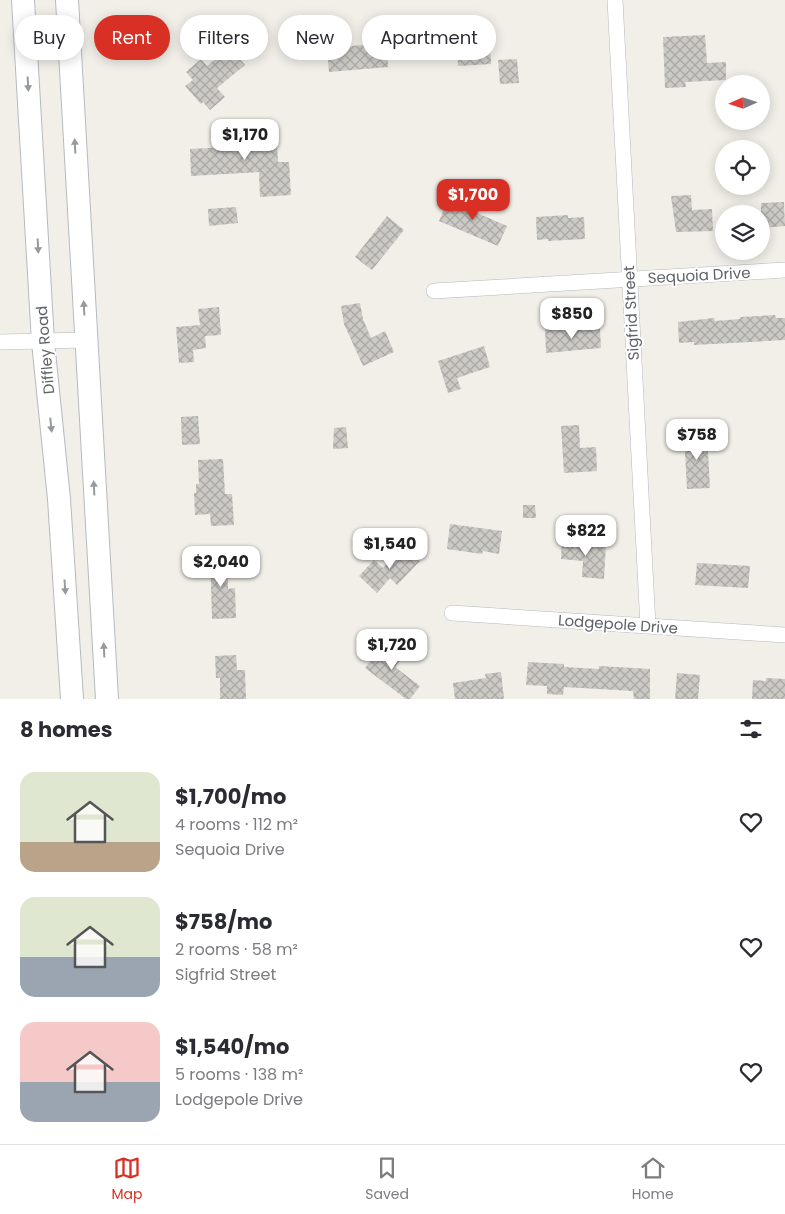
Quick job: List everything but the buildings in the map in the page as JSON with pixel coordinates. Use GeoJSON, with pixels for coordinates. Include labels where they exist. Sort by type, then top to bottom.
{"type":"FeatureCollection","features":[{"type":"Feature","properties":{"kind":"main road","name":"Diffley Road"},"geometry":{"type":"LineString","coordinates":[[23,0],[43,342],[59,499],[72,699]]}},
{"type":"Feature","properties":{"kind":"main road"},"geometry":{"type":"LineString","coordinates":[[68,0],[107,699]]}},
{"type":"Feature","properties":{"kind":"street","name":"Sigfrid Street"},"geometry":{"type":"LineString","coordinates":[[615,0],[648,626]]}},
{"type":"Feature","properties":{"kind":"street","name":"Sequoia Drive"},"geometry":{"type":"LineString","coordinates":[[434,291],[785,270]]}},
{"type":"Feature","properties":{"kind":"street"},"geometry":{"type":"LineString","coordinates":[[0,342],[86,340]]}},
{"type":"Feature","properties":{"kind":"street","name":"Lodgepole Drive"},"geometry":{"type":"LineString","coordinates":[[452,613],[785,635]]}}]}
